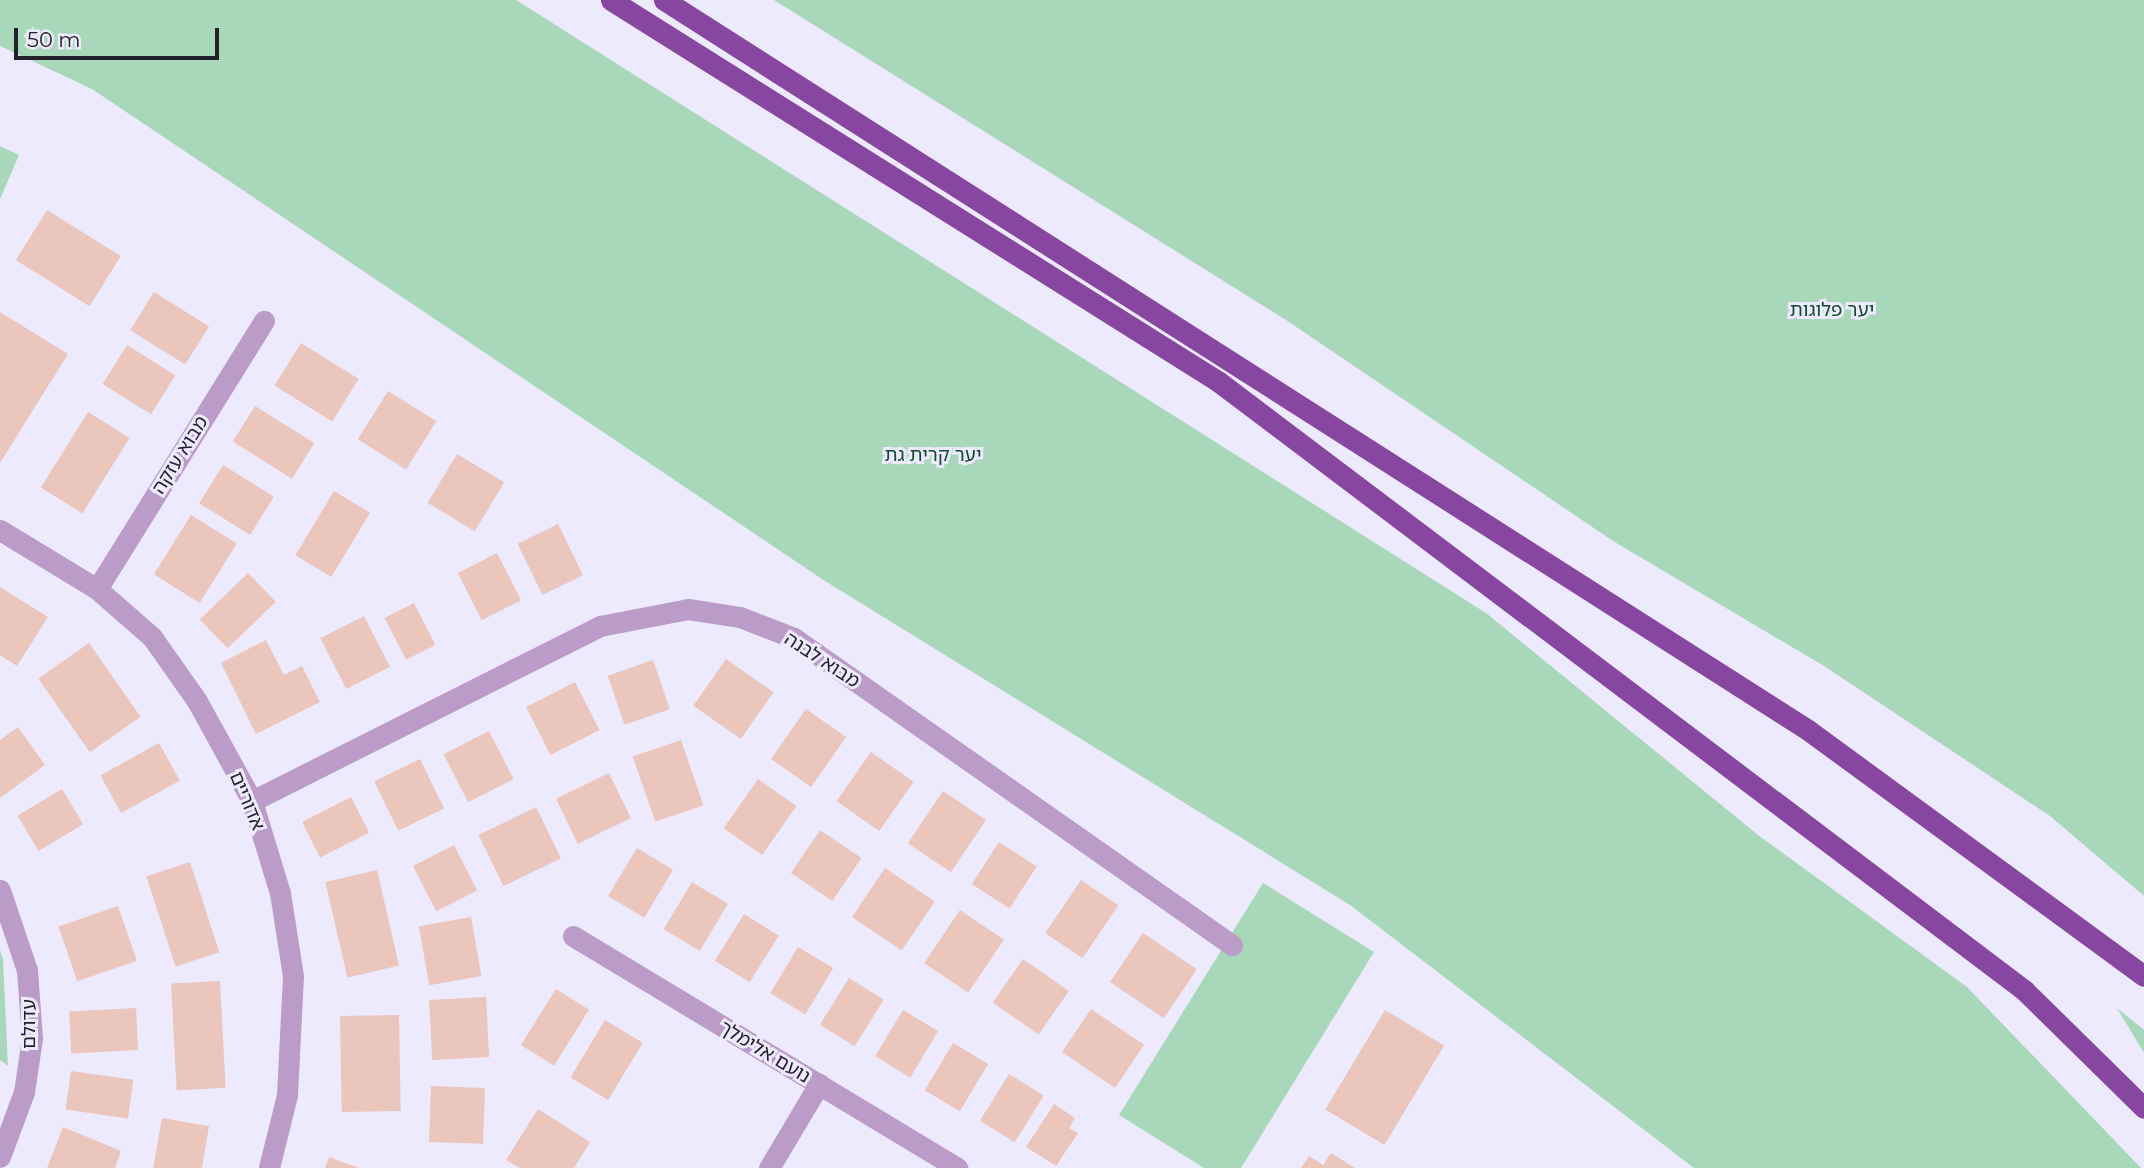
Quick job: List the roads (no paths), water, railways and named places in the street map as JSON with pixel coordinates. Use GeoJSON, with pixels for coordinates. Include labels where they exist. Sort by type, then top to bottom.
{"type":"FeatureCollection","features":[{"type":"Feature","properties":{"kind":"highway"},"geometry":{"type":"LineString","coordinates":[[611,0],[1219,382],[2024,990],[2144,1108]]}},
{"type":"Feature","properties":{"kind":"highway"},"geometry":{"type":"LineString","coordinates":[[664,0],[1808,730],[2144,976]]}},
{"type":"Feature","properties":{"kind":"street","name":"מבוא עזקה"},"geometry":{"type":"LineString","coordinates":[[97,589],[264,321]]}},
{"type":"Feature","properties":{"kind":"street","name":"אדוריים"},"geometry":{"type":"LineString","coordinates":[[0,530],[97,589],[152,637],[197,701],[252,801],[279,893],[293,976],[287,1095],[270,1168]]}},
{"type":"Feature","properties":{"kind":"street","name":"מבוא לבנה"},"geometry":{"type":"LineString","coordinates":[[252,801],[600,626],[688,610],[727,615],[794,638],[1232,945]]}},
{"type":"Feature","properties":{"kind":"street","name":"עדולם"},"geometry":{"type":"LineString","coordinates":[[0,890],[27,970],[32,1038],[24,1092],[0,1157]]}},
{"type":"Feature","properties":{"kind":"street","name":"נועם אלימלך"},"geometry":{"type":"LineString","coordinates":[[573,936],[958,1168]]}},
{"type":"Feature","properties":{"kind":"street"},"geometry":{"type":"LineString","coordinates":[[769,1168],[819,1084]]}},
{"type":"Feature","properties":{"kind":"park label","name":"יער פלוגות"},"geometry":{"type":"Point","coordinates":[1832,310]}},
{"type":"Feature","properties":{"kind":"park label","name":"יער קרית גת"},"geometry":{"type":"Point","coordinates":[933,455]}}]}
